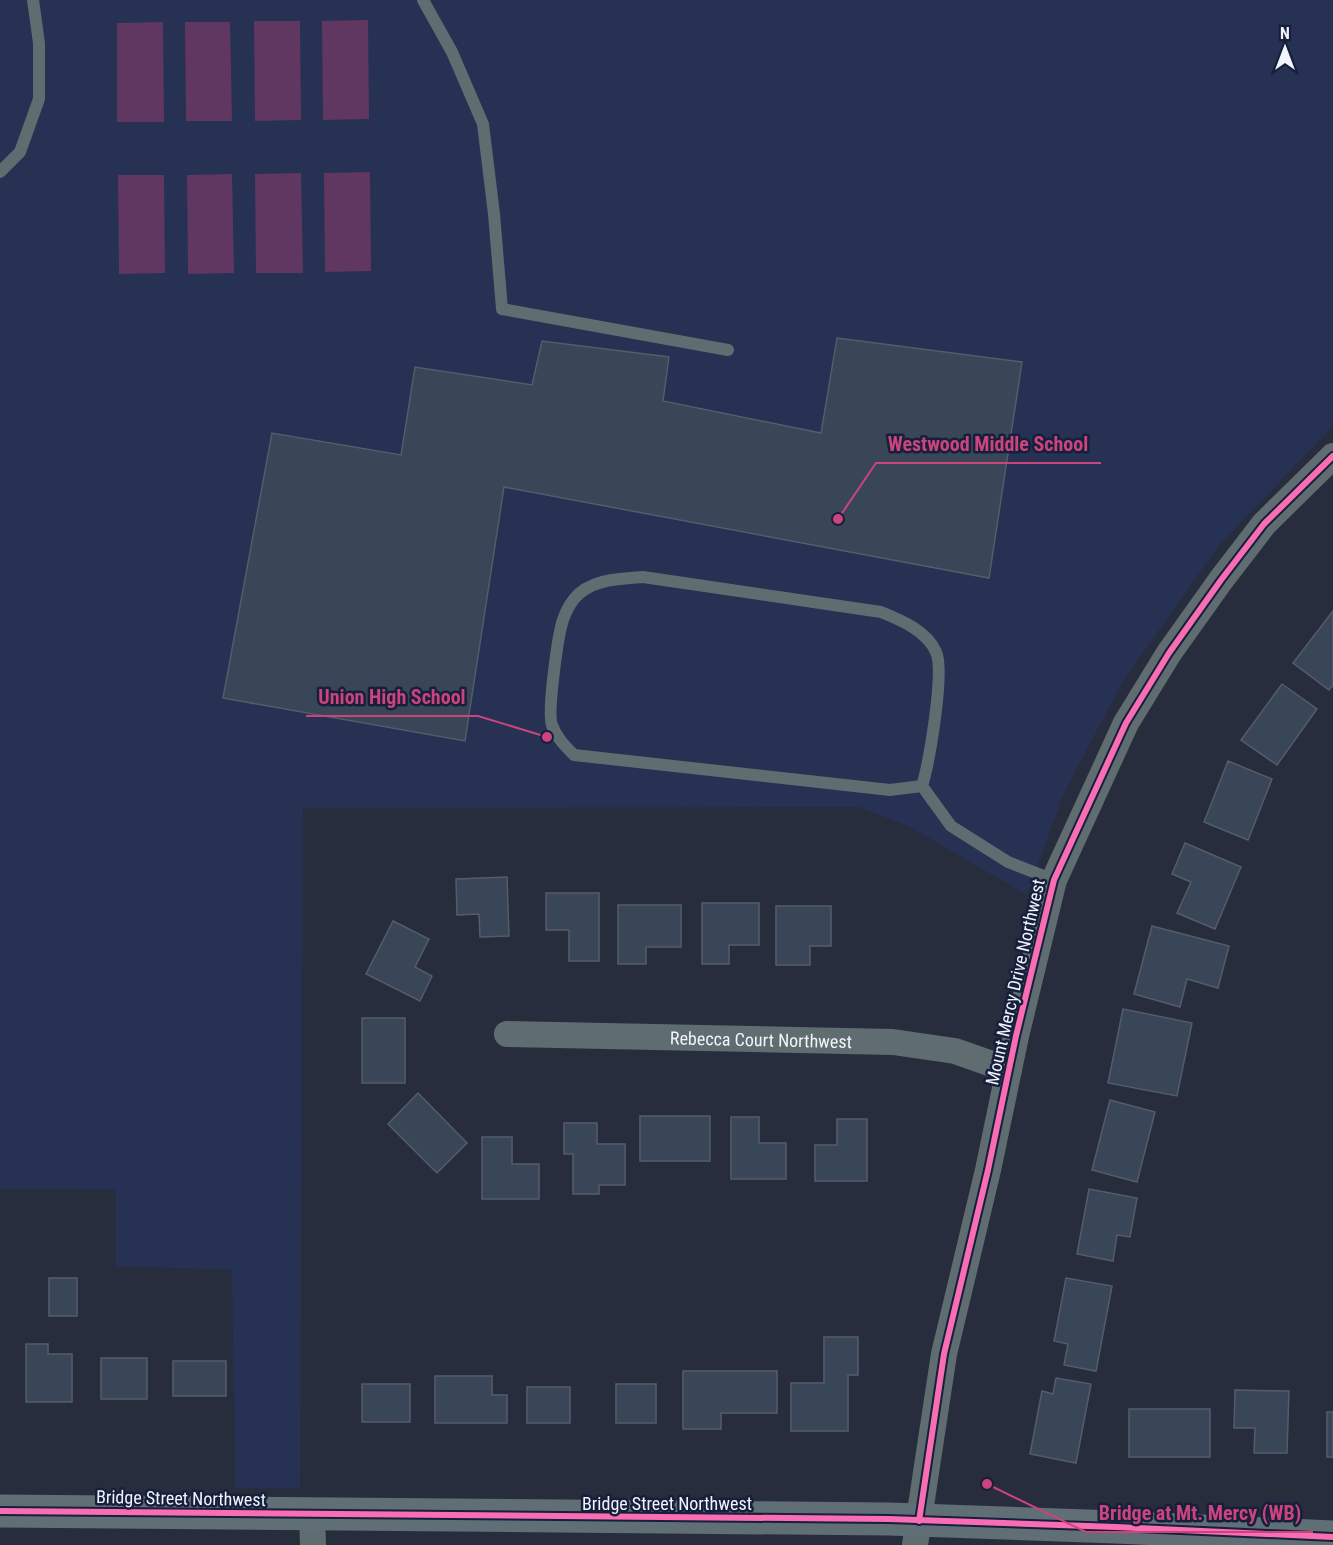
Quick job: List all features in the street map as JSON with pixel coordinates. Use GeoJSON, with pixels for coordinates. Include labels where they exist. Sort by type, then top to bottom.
{"type":"FeatureCollection","features":[{"type":"Feature","properties":{"kind":"main road","name":"Bridge Street Northwest"},"geometry":{"type":"LineString","coordinates":[[0,1511],[312,1530],[889,1519],[917,1533],[1116,1527],[1333,1537]]}},
{"type":"Feature","properties":{"kind":"street","name":"Mount Mercy Drive Northwest"},"geometry":{"type":"LineString","coordinates":[[917,1533],[944,1354],[1054,880],[1126,723],[1169,653],[1221,579],[1264,524],[1333,456]]}},
{"type":"Feature","properties":{"kind":"street","name":"Rebecca Court Northwest"},"geometry":{"type":"LineString","coordinates":[[507,1034],[893,1042],[955,1051],[1009,1070]]}},
{"type":"Feature","properties":{"kind":"lane"},"geometry":{"type":"LineString","coordinates":[[0,172],[20,152],[39,99],[39,43],[33,0]]}},
{"type":"Feature","properties":{"kind":"lane"},"geometry":{"type":"LineString","coordinates":[[423,0],[452,52],[483,124],[502,309],[728,350]]}},
{"type":"Feature","properties":{"kind":"lane"},"geometry":{"type":"LineString","coordinates":[[643,577],[881,612],[906,622],[925,638],[937,653],[938,684],[928,768],[922,786],[890,790],[574,755],[561,741],[551,724],[550,703],[563,620],[574,599],[589,586],[613,579],[643,577]]}},
{"type":"Feature","properties":{"kind":"lane"},"geometry":{"type":"LineString","coordinates":[[922,786],[951,826],[1008,862],[1054,880]]}},
{"type":"Feature","properties":{"kind":"shaded area"},"geometry":{"type":"Polygon","coordinates":[[[0,0],[1333,0],[1333,426],[1220,544],[1123,681],[1064,793],[1027,895],[910,827],[859,807],[303,808],[300,1488],[235,1488],[232,1270],[116,1266],[116,1190],[0,1189],[0,0]]]}},
{"type":"Feature","properties":{"kind":"shaded area"},"geometry":{"type":"Polygon","coordinates":[[[368,20],[369,119],[323,120],[322,21],[368,20]]]}},
{"type":"Feature","properties":{"kind":"shaded area"},"geometry":{"type":"Polygon","coordinates":[[[254,21],[300,21],[301,120],[255,121],[254,21]]]}},
{"type":"Feature","properties":{"kind":"shaded area"},"geometry":{"type":"Polygon","coordinates":[[[163,22],[164,122],[117,122],[117,23],[163,22]]]}},
{"type":"Feature","properties":{"kind":"shaded area"},"geometry":{"type":"Polygon","coordinates":[[[185,22],[230,22],[232,121],[186,121],[185,22]]]}},
{"type":"Feature","properties":{"kind":"shaded area"},"geometry":{"type":"Polygon","coordinates":[[[370,172],[371,271],[325,272],[324,173],[370,172]]]}},
{"type":"Feature","properties":{"kind":"shaded area"},"geometry":{"type":"Polygon","coordinates":[[[301,173],[303,273],[256,273],[255,174],[301,173]]]}},
{"type":"Feature","properties":{"kind":"shaded area"},"geometry":{"type":"Polygon","coordinates":[[[232,174],[234,273],[188,274],[187,175],[232,174]]]}},
{"type":"Feature","properties":{"kind":"shaded area"},"geometry":{"type":"Polygon","coordinates":[[[118,175],[164,175],[165,273],[119,274],[118,175]]]}},
{"type":"Feature","properties":{"kind":"building"},"geometry":{"type":"Polygon","coordinates":[[[837,338],[1022,362],[989,578],[504,487],[465,741],[223,698],[272,433],[401,455],[415,367],[532,385],[542,341],[669,357],[663,401],[821,433],[837,338]]]}},
{"type":"Feature","properties":{"kind":"building"},"geometry":{"type":"Polygon","coordinates":[[[1333,611],[1333,685],[1329,690],[1293,663],[1333,611]]]}},
{"type":"Feature","properties":{"kind":"building"},"geometry":{"type":"Polygon","coordinates":[[[1282,684],[1317,709],[1277,765],[1241,740],[1282,684]]]}},
{"type":"Feature","properties":{"kind":"building"},"geometry":{"type":"Polygon","coordinates":[[[1228,761],[1272,779],[1248,840],[1204,822],[1228,761]]]}},
{"type":"Feature","properties":{"kind":"building"},"geometry":{"type":"Polygon","coordinates":[[[1185,843],[1241,867],[1215,929],[1177,913],[1191,882],[1172,874],[1185,843]]]}},
{"type":"Feature","properties":{"kind":"building"},"geometry":{"type":"Polygon","coordinates":[[[507,877],[509,936],[480,937],[479,914],[457,915],[456,879],[507,877]]]}},
{"type":"Feature","properties":{"kind":"building"},"geometry":{"type":"Polygon","coordinates":[[[546,893],[599,893],[599,961],[569,961],[569,930],[546,930],[546,893]]]}},
{"type":"Feature","properties":{"kind":"building"},"geometry":{"type":"Polygon","coordinates":[[[702,903],[759,903],[759,945],[729,945],[729,964],[702,964],[702,903]]]}},
{"type":"Feature","properties":{"kind":"building"},"geometry":{"type":"Polygon","coordinates":[[[618,905],[681,905],[681,947],[646,947],[646,964],[618,964],[618,905]]]}},
{"type":"Feature","properties":{"kind":"building"},"geometry":{"type":"Polygon","coordinates":[[[776,906],[831,906],[831,946],[810,946],[810,965],[776,965],[776,906]]]}},
{"type":"Feature","properties":{"kind":"building"},"geometry":{"type":"Polygon","coordinates":[[[393,921],[429,939],[415,967],[432,976],[420,1001],[366,974],[393,921]]]}},
{"type":"Feature","properties":{"kind":"building"},"geometry":{"type":"Polygon","coordinates":[[[1152,926],[1229,946],[1218,988],[1187,979],[1180,1007],[1134,994],[1152,926]]]}},
{"type":"Feature","properties":{"kind":"building"},"geometry":{"type":"Polygon","coordinates":[[[1123,1009],[1192,1023],[1177,1096],[1108,1083],[1123,1009]]]}},
{"type":"Feature","properties":{"kind":"building"},"geometry":{"type":"Polygon","coordinates":[[[362,1018],[405,1018],[405,1083],[362,1083],[362,1018]]]}},
{"type":"Feature","properties":{"kind":"building"},"geometry":{"type":"Polygon","coordinates":[[[418,1093],[467,1143],[437,1173],[388,1124],[418,1093]]]}},
{"type":"Feature","properties":{"kind":"building"},"geometry":{"type":"Polygon","coordinates":[[[1110,1100],[1155,1112],[1137,1182],[1092,1170],[1110,1100]]]}},
{"type":"Feature","properties":{"kind":"building"},"geometry":{"type":"Polygon","coordinates":[[[640,1116],[710,1116],[710,1161],[640,1161],[640,1116]]]}},
{"type":"Feature","properties":{"kind":"building"},"geometry":{"type":"Polygon","coordinates":[[[731,1117],[759,1117],[759,1143],[786,1143],[786,1179],[731,1179],[731,1117]]]}},
{"type":"Feature","properties":{"kind":"building"},"geometry":{"type":"Polygon","coordinates":[[[837,1119],[867,1119],[867,1181],[815,1181],[815,1145],[837,1145],[837,1119]]]}},
{"type":"Feature","properties":{"kind":"building"},"geometry":{"type":"Polygon","coordinates":[[[564,1123],[597,1123],[597,1144],[625,1144],[625,1185],[599,1185],[599,1194],[573,1194],[573,1154],[564,1154],[564,1123]]]}},
{"type":"Feature","properties":{"kind":"building"},"geometry":{"type":"Polygon","coordinates":[[[482,1137],[512,1137],[512,1164],[539,1164],[539,1199],[482,1199],[482,1137]]]}},
{"type":"Feature","properties":{"kind":"building"},"geometry":{"type":"Polygon","coordinates":[[[1089,1189],[1137,1198],[1130,1237],[1117,1235],[1113,1261],[1077,1254],[1089,1189]]]}},
{"type":"Feature","properties":{"kind":"building"},"geometry":{"type":"Polygon","coordinates":[[[49,1278],[77,1278],[77,1316],[49,1316],[49,1278]]]}},
{"type":"Feature","properties":{"kind":"building"},"geometry":{"type":"Polygon","coordinates":[[[1066,1278],[1112,1286],[1096,1371],[1064,1365],[1068,1344],[1054,1341],[1066,1278]]]}},
{"type":"Feature","properties":{"kind":"building"},"geometry":{"type":"Polygon","coordinates":[[[824,1337],[858,1337],[858,1375],[848,1375],[848,1431],[791,1431],[791,1383],[824,1383],[824,1337]]]}},
{"type":"Feature","properties":{"kind":"building"},"geometry":{"type":"Polygon","coordinates":[[[26,1344],[48,1344],[48,1354],[72,1354],[72,1402],[26,1402],[26,1344]]]}},
{"type":"Feature","properties":{"kind":"building"},"geometry":{"type":"Polygon","coordinates":[[[101,1358],[147,1358],[147,1399],[101,1399],[101,1358]]]}},
{"type":"Feature","properties":{"kind":"building"},"geometry":{"type":"Polygon","coordinates":[[[173,1361],[226,1361],[226,1396],[173,1396],[173,1361]]]}},
{"type":"Feature","properties":{"kind":"building"},"geometry":{"type":"Polygon","coordinates":[[[683,1371],[777,1371],[777,1413],[721,1413],[721,1429],[683,1429],[683,1371]]]}},
{"type":"Feature","properties":{"kind":"building"},"geometry":{"type":"Polygon","coordinates":[[[435,1376],[492,1376],[492,1395],[507,1395],[507,1423],[435,1423],[435,1376]]]}},
{"type":"Feature","properties":{"kind":"building"},"geometry":{"type":"Polygon","coordinates":[[[1056,1378],[1091,1384],[1076,1463],[1030,1454],[1042,1391],[1053,1394],[1056,1378]]]}},
{"type":"Feature","properties":{"kind":"building"},"geometry":{"type":"Polygon","coordinates":[[[362,1384],[410,1384],[410,1422],[362,1422],[362,1384]]]}},
{"type":"Feature","properties":{"kind":"building"},"geometry":{"type":"Polygon","coordinates":[[[616,1384],[656,1384],[656,1423],[616,1423],[616,1384]]]}},
{"type":"Feature","properties":{"kind":"building"},"geometry":{"type":"Polygon","coordinates":[[[527,1387],[570,1387],[570,1423],[527,1423],[527,1387]]]}},
{"type":"Feature","properties":{"kind":"building"},"geometry":{"type":"Polygon","coordinates":[[[1235,1390],[1289,1391],[1287,1453],[1254,1453],[1255,1428],[1234,1428],[1235,1390]]]}},
{"type":"Feature","properties":{"kind":"building"},"geometry":{"type":"Polygon","coordinates":[[[1129,1409],[1210,1409],[1210,1457],[1129,1457],[1129,1409]]]}},
{"type":"Feature","properties":{"kind":"building"},"geometry":{"type":"Polygon","coordinates":[[[1327,1412],[1333,1412],[1333,1457],[1327,1457],[1327,1412]]]}},
{"type":"Feature","properties":{"kind":"cycle path"},"geometry":{"type":"LineString","coordinates":[[919,1521],[944,1354],[1054,880],[1126,723],[1169,653],[1264,524],[1333,456]]}},
{"type":"Feature","properties":{"kind":"cycle path"},"geometry":{"type":"LineString","coordinates":[[0,1511],[889,1519],[1333,1537]]}},
{"type":"Feature","properties":{"kind":"place","name":"Westwood Middle School"},"geometry":{"type":"Point","coordinates":[838,519]}},
{"type":"Feature","properties":{"kind":"place","name":"Union High School"},"geometry":{"type":"Point","coordinates":[547,737]}},
{"type":"Feature","properties":{"kind":"place","name":"Bridge at Mt. Mercy (WB)"},"geometry":{"type":"Point","coordinates":[987,1484]}}]}
